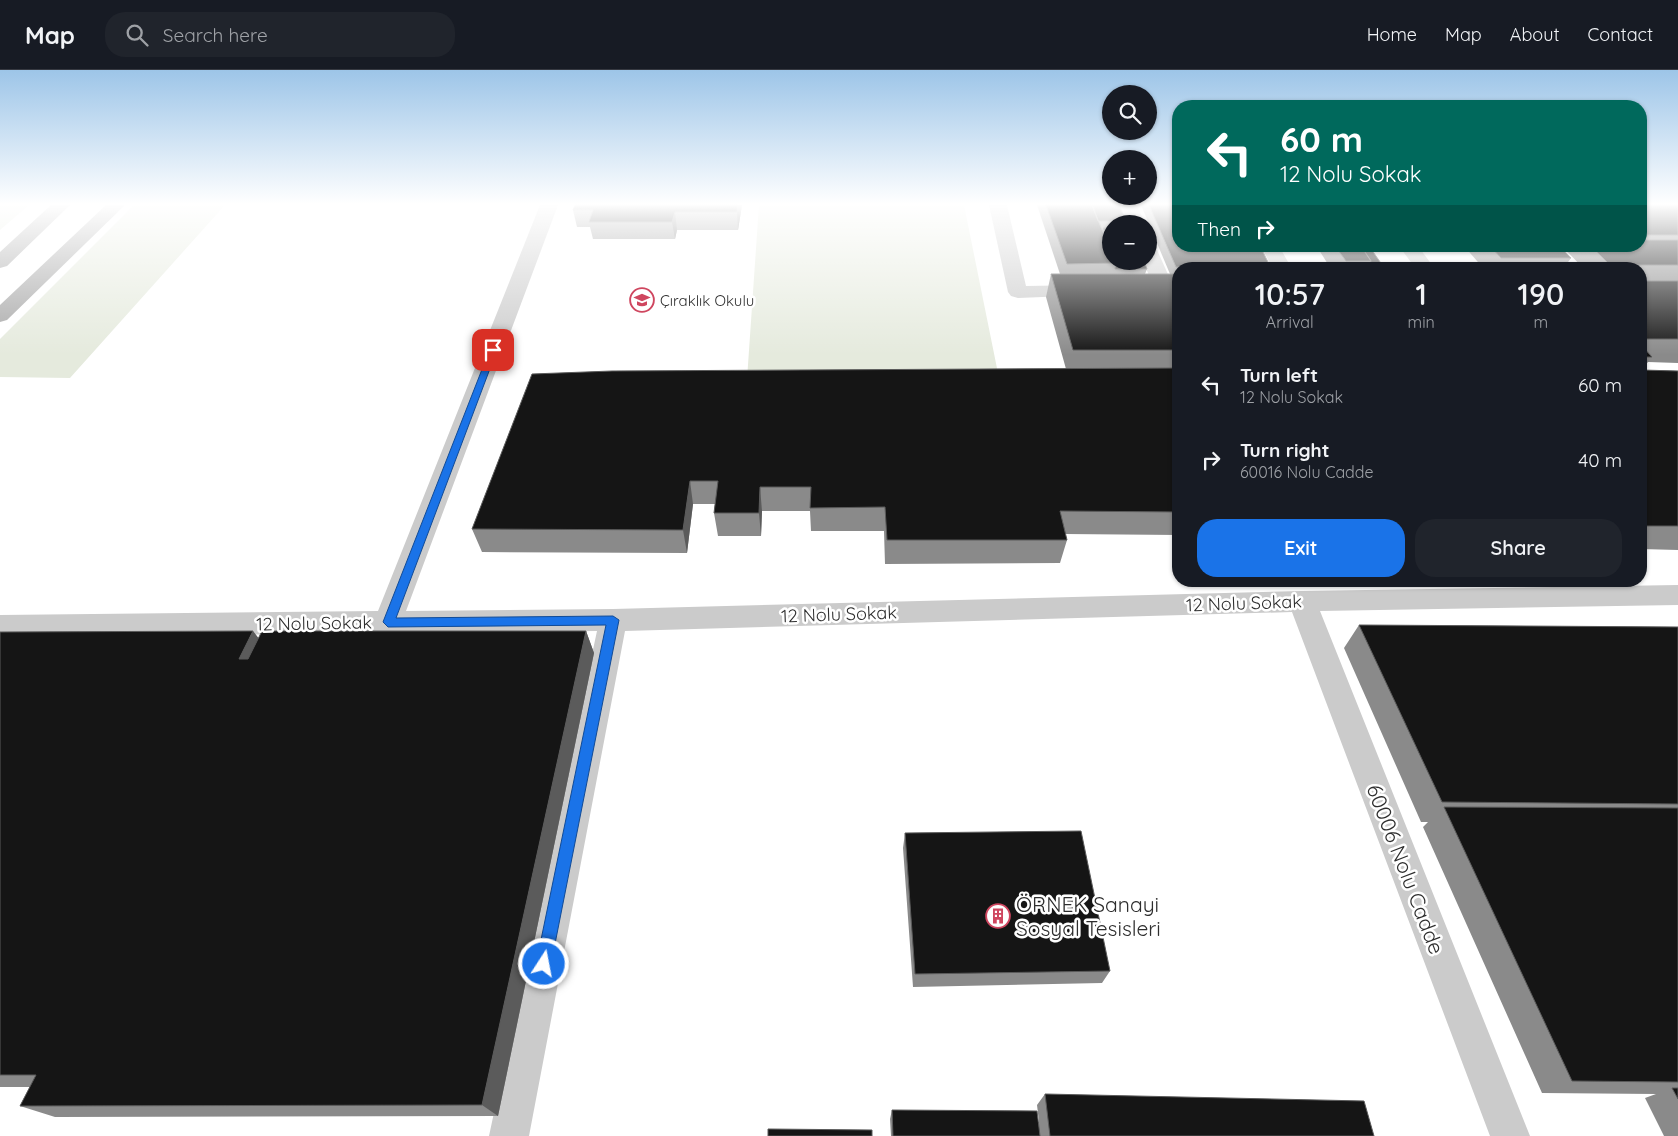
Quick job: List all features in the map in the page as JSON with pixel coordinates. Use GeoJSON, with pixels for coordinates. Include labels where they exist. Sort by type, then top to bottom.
{"type":"FeatureCollection","features":[{"type":"Feature","properties":{"kind":"main road"},"geometry":{"type":"LineString","coordinates":[[0,316],[65,255]]}},
{"type":"Feature","properties":{"kind":"street"},"geometry":{"type":"LineString","coordinates":[[388,622],[530,255]]}},
{"type":"Feature","properties":{"kind":"street"},"geometry":{"type":"LineString","coordinates":[[1009,255],[1018,292],[1106,291]]}},
{"type":"Feature","properties":{"kind":"street"},"geometry":{"type":"LineString","coordinates":[[1157,265],[1172,290]]}},
{"type":"Feature","properties":{"kind":"street"},"geometry":{"type":"LineString","coordinates":[[1146,290],[1172,290]]}},
{"type":"Feature","properties":{"kind":"street","name":"12 Nolu Sokak"},"geometry":{"type":"LineString","coordinates":[[0,626],[613,620],[1302,601],[1678,595]]}},
{"type":"Feature","properties":{"kind":"street","name":"60006 Nolu Cadde"},"geometry":{"type":"LineString","coordinates":[[1302,601],[1510,1136]]}},
{"type":"Feature","properties":{"kind":"street"},"geometry":{"type":"LineString","coordinates":[[510,1136],[613,620]]}},
{"type":"Feature","properties":{"kind":"shaded area"},"geometry":{"type":"Polygon","coordinates":[[[84,255],[180,255],[70,378],[0,377],[0,339],[84,255]]]}},
{"type":"Feature","properties":{"kind":"shaded area"},"geometry":{"type":"Polygon","coordinates":[[[756,255],[974,255],[1002,393],[746,394],[756,255]]]}},
{"type":"Feature","properties":{"kind":"building"},"geometry":{"type":"Polygon","coordinates":[[[1064,255],[1102,255],[1102,263],[1067,264],[1064,255]]]}},
{"type":"Feature","properties":{"kind":"building"},"geometry":{"type":"Polygon","coordinates":[[[1171,255],[1264,255],[1268,262],[1174,262],[1171,255]]]}},
{"type":"Feature","properties":{"kind":"building"},"geometry":{"type":"Polygon","coordinates":[[[1341,255],[1367,255],[1371,261],[1346,261],[1341,255]]]}},
{"type":"Feature","properties":{"kind":"building"},"geometry":{"type":"Polygon","coordinates":[[[1367,255],[1375,255],[1380,262],[1371,262],[1367,255]]]}},
{"type":"Feature","properties":{"kind":"building"},"geometry":{"type":"Polygon","coordinates":[[[1498,255],[1568,255],[1571,258],[1501,258],[1498,255]]]}},
{"type":"Feature","properties":{"kind":"building"},"geometry":{"type":"Polygon","coordinates":[[[1600,255],[1678,255],[1678,265],[1647,265],[1647,262],[1607,262],[1600,255]]]}},
{"type":"Feature","properties":{"kind":"building"},"geometry":{"type":"Polygon","coordinates":[[[1051,274],[1172,274],[1172,350],[1073,350],[1051,274]]]}},
{"type":"Feature","properties":{"kind":"building"},"geometry":{"type":"Polygon","coordinates":[[[1647,281],[1678,281],[1678,339],[1647,339],[1647,281]]]}},
{"type":"Feature","properties":{"kind":"building"},"geometry":{"type":"Polygon","coordinates":[[[1172,368],[1172,512],[1060,511],[1067,540],[887,540],[885,507],[810,508],[811,487],[760,487],[759,513],[714,513],[718,481],[690,481],[683,530],[472,529],[532,374],[612,371],[1172,368]]]}},
{"type":"Feature","properties":{"kind":"building"},"geometry":{"type":"Polygon","coordinates":[[[1647,370],[1678,371],[1678,526],[1647,526],[1647,370]]]}},
{"type":"Feature","properties":{"kind":"building"},"geometry":{"type":"Polygon","coordinates":[[[1359,625],[1678,627],[1678,804],[1442,802],[1359,625]]]}},
{"type":"Feature","properties":{"kind":"building"},"geometry":{"type":"Polygon","coordinates":[[[253,631],[239,659],[248,659],[262,631],[586,631],[482,1105],[20,1106],[36,1075],[0,1075],[0,632],[253,631]]]}},
{"type":"Feature","properties":{"kind":"building"},"geometry":{"type":"Polygon","coordinates":[[[1444,807],[1678,808],[1678,1082],[1572,1081],[1444,807]]]}},
{"type":"Feature","properties":{"kind":"building","name":"ÖRNEK Sanayi Sosyal Tesisleri"},"geometry":{"type":"Polygon","coordinates":[[[1081,831],[1110,971],[915,974],[905,833],[1081,831]]]}},
{"type":"Feature","properties":{"kind":"building"},"geometry":{"type":"Polygon","coordinates":[[[1672,1088],[1678,1088],[1678,1099],[1672,1088]]]}},
{"type":"Feature","properties":{"kind":"building"},"geometry":{"type":"Polygon","coordinates":[[[1045,1094],[1364,1101],[1374,1136],[1050,1136],[1045,1094]]]}},
{"type":"Feature","properties":{"kind":"building"},"geometry":{"type":"Polygon","coordinates":[[[892,1110],[1037,1111],[1040,1136],[893,1136],[892,1110]]]}},
{"type":"Feature","properties":{"kind":"building"},"geometry":{"type":"Polygon","coordinates":[[[768,1129],[872,1130],[872,1136],[768,1136],[768,1129]]]}},
{"type":"Feature","properties":{"kind":"place","name":"Çıraklık Okulu"},"geometry":{"type":"Point","coordinates":[642,300]}},
{"type":"Feature","properties":{"kind":"place","name":"ÖRNEK Sanayi Sosyal Tesisleri"},"geometry":{"type":"Point","coordinates":[998,916]}},
{"type":"Feature","properties":{"kind":"route"},"geometry":{"type":"LineString","coordinates":[[493,350],[388,622],[613,620],[544,964]]}}]}
